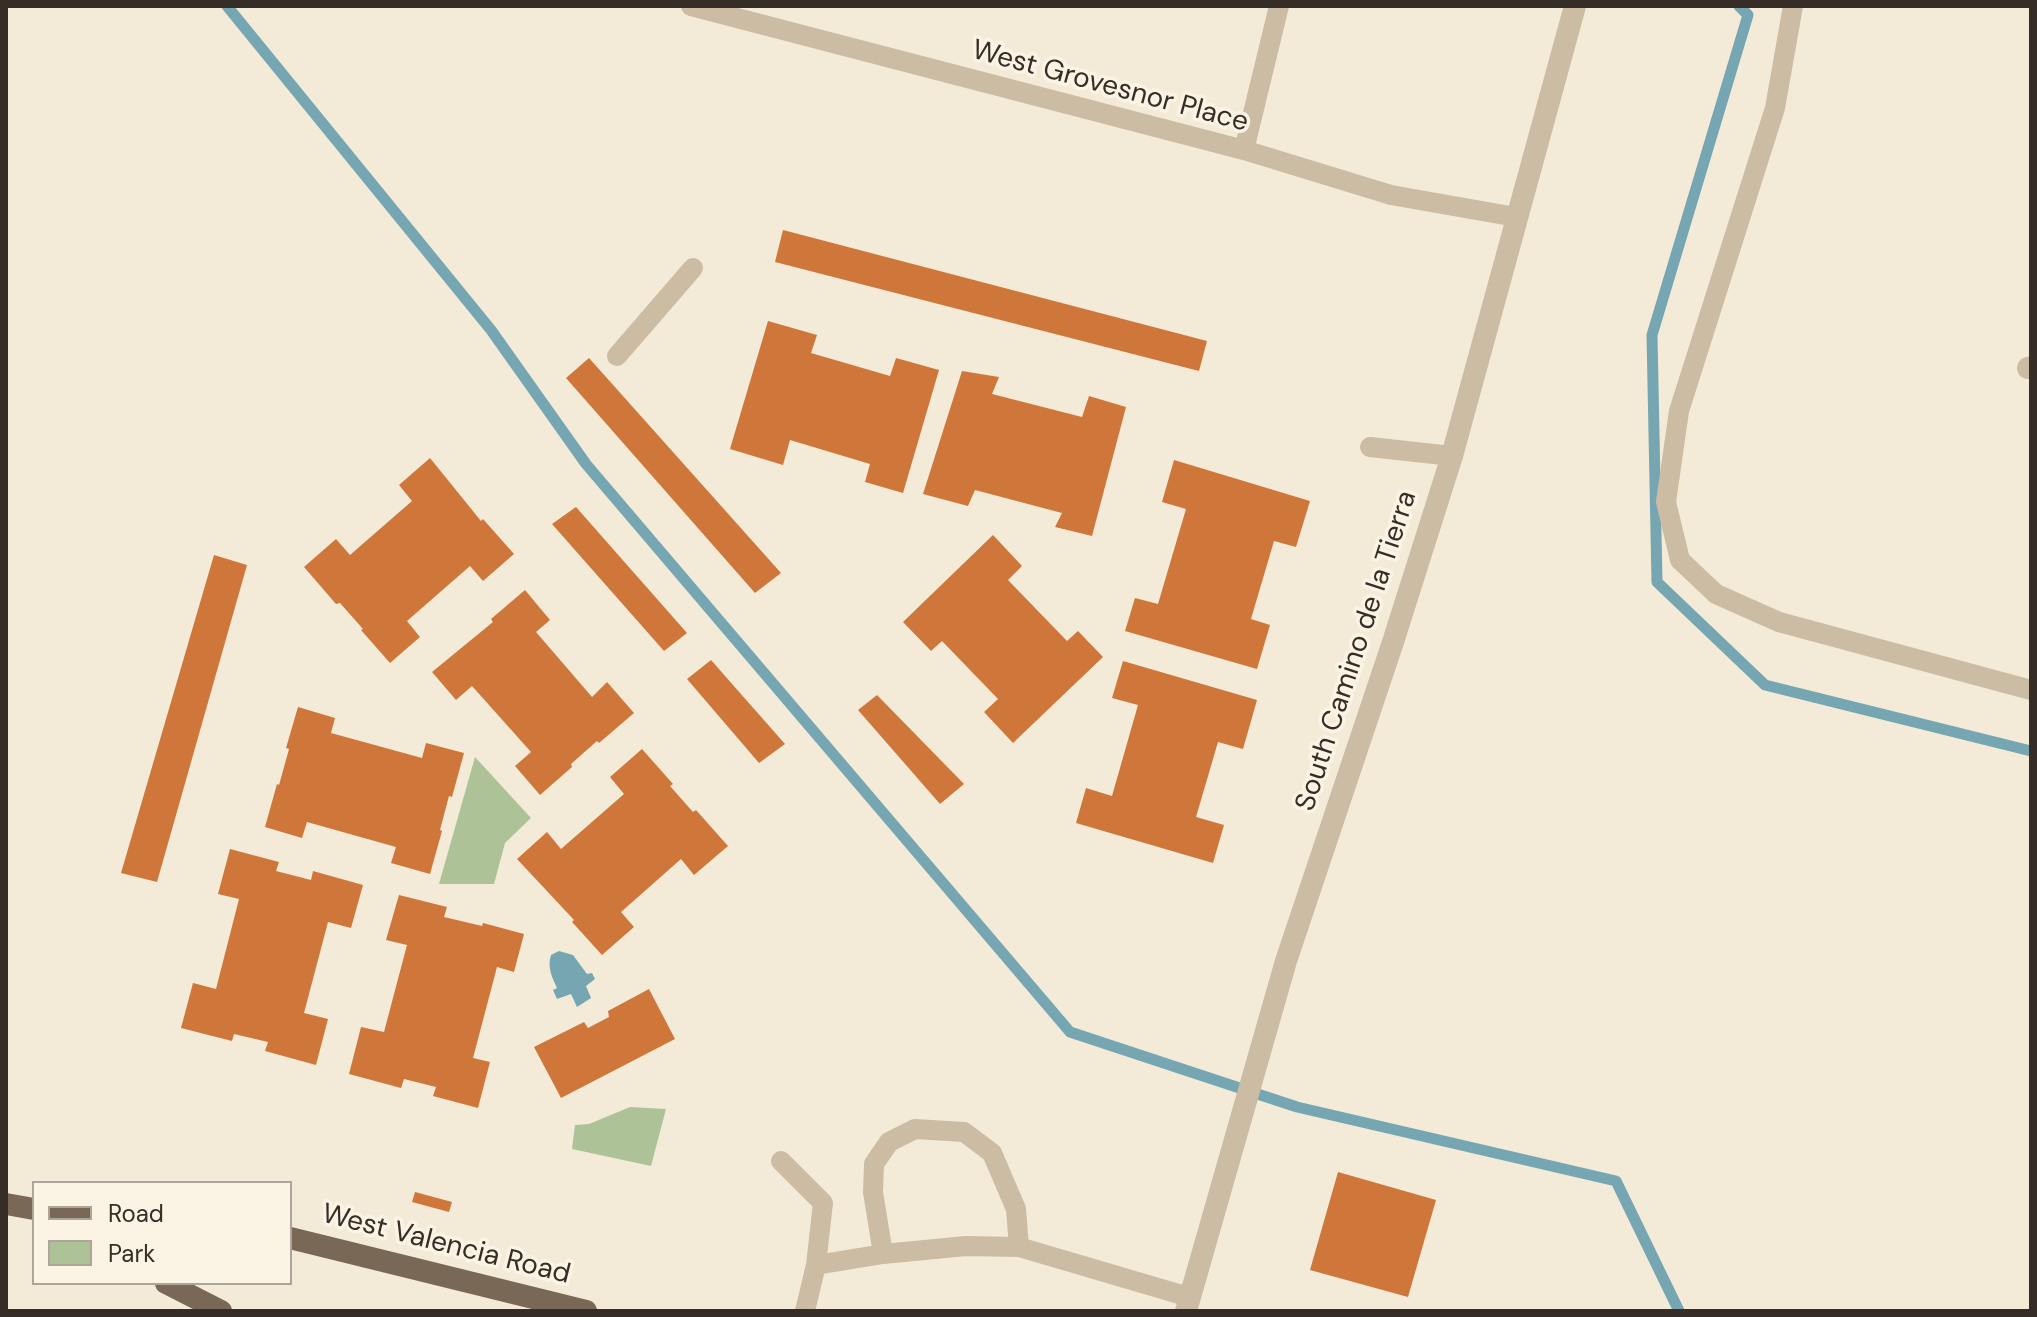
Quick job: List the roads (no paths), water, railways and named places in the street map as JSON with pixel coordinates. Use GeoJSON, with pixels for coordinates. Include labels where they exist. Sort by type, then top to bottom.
{"type":"FeatureCollection","features":[{"type":"Feature","properties":{"kind":"main road","name":"West Valencia Road"},"geometry":{"type":"LineString","coordinates":[[292,1238],[586,1311]]}},
{"type":"Feature","properties":{"kind":"main road"},"geometry":{"type":"LineString","coordinates":[[170,1285],[221,1311]]}},
{"type":"Feature","properties":{"kind":"street","name":"South Camino de la Tierra"},"geometry":{"type":"LineString","coordinates":[[1188,1304],[1286,961],[1452,456],[1575,6]]}},
{"type":"Feature","properties":{"kind":"lane","name":"West Grovesnor Place"},"geometry":{"type":"LineString","coordinates":[[691,6],[1244,150],[1391,195],[1516,217]]}},
{"type":"Feature","properties":{"kind":"lane"},"geometry":{"type":"LineString","coordinates":[[1244,150],[1279,6]]}},
{"type":"Feature","properties":{"kind":"lane"},"geometry":{"type":"LineString","coordinates":[[1793,6],[1775,108],[1679,411],[1666,502],[1680,560],[1716,594],[1779,622],[2031,690]]}},
{"type":"Feature","properties":{"kind":"lane"},"geometry":{"type":"LineString","coordinates":[[617,356],[693,268]]}},
{"type":"Feature","properties":{"kind":"lane"},"geometry":{"type":"LineString","coordinates":[[1370,447],[1452,456]]}},
{"type":"Feature","properties":{"kind":"lane"},"geometry":{"type":"LineString","coordinates":[[883,1254],[873,1192],[874,1164],[889,1142],[915,1129],[964,1132],[992,1153],[1016,1209],[1019,1247]]}},
{"type":"Feature","properties":{"kind":"lane"},"geometry":{"type":"LineString","coordinates":[[781,1161],[823,1203],[816,1265],[805,1311]]}},
{"type":"Feature","properties":{"kind":"lane"},"geometry":{"type":"LineString","coordinates":[[816,1265],[883,1254],[966,1246],[1019,1247],[1188,1304]]}},
{"type":"Feature","properties":{"kind":"water"},"geometry":{"type":"Polygon","coordinates":[[[559,951],[573,955],[587,974],[592,973],[595,979],[586,986],[591,998],[577,1007],[571,994],[557,999],[553,990],[557,988],[550,959],[559,951]]]}},
{"type":"Feature","properties":{"kind":"waterway"},"geometry":{"type":"LineString","coordinates":[[227,6],[491,330],[586,464],[1070,1032],[1297,1107],[1616,1181],[1679,1311]]}},
{"type":"Feature","properties":{"kind":"waterway"},"geometry":{"type":"LineString","coordinates":[[1739,6],[1748,15],[1652,335],[1657,582],[1765,685],[2031,751]]}}]}
